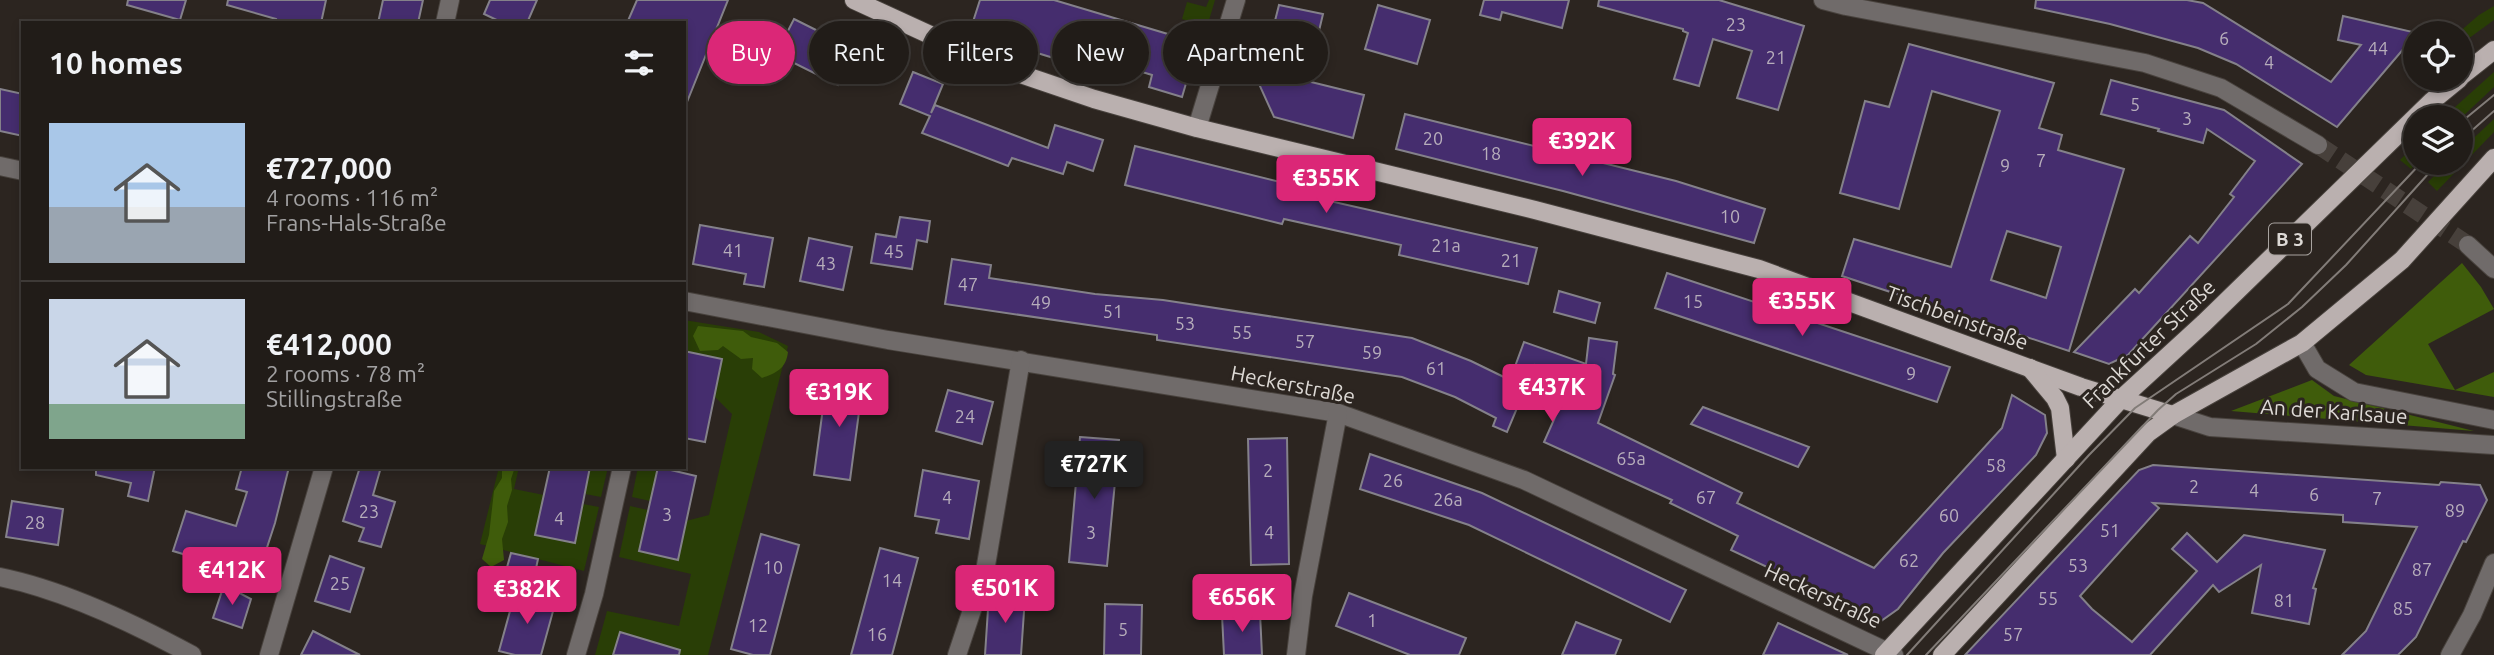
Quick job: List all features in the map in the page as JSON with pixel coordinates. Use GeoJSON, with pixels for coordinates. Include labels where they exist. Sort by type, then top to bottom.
{"type":"FeatureCollection","features":[{"type":"Feature","properties":{"kind":"main road","name":"Tischbeinstraße"},"geometry":{"type":"LineString","coordinates":[[854,0],[1000,67],[1094,99],[1197,128],[1562,217],[1759,269],[2030,368],[2174,415]]}},
{"type":"Feature","properties":{"kind":"main road","name":"Frankfurter Straße"},"geometry":{"type":"LineString","coordinates":[[2473,67],[2494,50]]}},
{"type":"Feature","properties":{"kind":"main road","name":"Frankfurter Straße"},"geometry":{"type":"LineString","coordinates":[[1888,654],[2122,398],[2204,323],[2444,91]]}},
{"type":"Feature","properties":{"kind":"main road"},"geometry":{"type":"LineString","coordinates":[[1942,655],[2120,460],[2148,433],[2174,415],[2302,343],[2402,260],[2494,158]]}},
{"type":"Feature","properties":{"kind":"main road"},"geometry":{"type":"LineString","coordinates":[[2030,368],[2060,408],[2066,459]]}},
{"type":"Feature","properties":{"kind":"street"},"geometry":{"type":"LineString","coordinates":[[445,21],[450,0]]}},
{"type":"Feature","properties":{"kind":"street"},"geometry":{"type":"LineString","coordinates":[[1197,128],[1236,0]]}},
{"type":"Feature","properties":{"kind":"street"},"geometry":{"type":"LineString","coordinates":[[1823,0],[2145,63],[2221,88],[2318,145]]}},
{"type":"Feature","properties":{"kind":"street"},"geometry":{"type":"LineString","coordinates":[[0,166],[21,171]]}},
{"type":"Feature","properties":{"kind":"street"},"geometry":{"type":"LineString","coordinates":[[2468,245],[2494,269]]}},
{"type":"Feature","properties":{"kind":"street","name":"Heckerstraße"},"geometry":{"type":"LineString","coordinates":[[686,302],[888,340],[1338,413],[1524,480],[1888,654]]}},
{"type":"Feature","properties":{"kind":"street","name":"An der Karlsaue"},"geometry":{"type":"LineString","coordinates":[[2302,343],[2317,369],[2354,391],[2494,420]]}},
{"type":"Feature","properties":{"kind":"street"},"geometry":{"type":"LineString","coordinates":[[957,655],[985,571],[1021,360]]}},
{"type":"Feature","properties":{"kind":"street"},"geometry":{"type":"LineString","coordinates":[[1296,655],[1303,596],[1338,413]]}},
{"type":"Feature","properties":{"kind":"street","name":"An der Karlsaue"},"geometry":{"type":"LineString","coordinates":[[2174,415],[2210,427],[2494,446]]}},
{"type":"Feature","properties":{"kind":"street"},"geometry":{"type":"LineString","coordinates":[[269,655],[323,469]]}},
{"type":"Feature","properties":{"kind":"street"},"geometry":{"type":"LineString","coordinates":[[576,655],[594,594],[622,469]]}},
{"type":"Feature","properties":{"kind":"street"},"geometry":{"type":"LineString","coordinates":[[2450,655],[2472,615],[2494,563]]}},
{"type":"Feature","properties":{"kind":"street"},"geometry":{"type":"LineString","coordinates":[[0,577],[134,623],[192,655]]}},
{"type":"Feature","properties":{"kind":"green space"},"geometry":{"type":"Polygon","coordinates":[[[1209,0],[1215,0],[1209,21],[1182,19],[1187,2],[1206,7],[1209,0]]]}},
{"type":"Feature","properties":{"kind":"green space"},"geometry":{"type":"Polygon","coordinates":[[[2494,6],[2494,20],[2473,35],[2472,21],[2494,6]]]}},
{"type":"Feature","properties":{"kind":"green space"},"geometry":{"type":"Polygon","coordinates":[[[2494,72],[2494,87],[2473,107],[2457,105],[2494,72]]]}},
{"type":"Feature","properties":{"kind":"green space"},"geometry":{"type":"Polygon","coordinates":[[[2494,119],[2494,132],[2473,154],[2473,139],[2494,119]]]}},
{"type":"Feature","properties":{"kind":"green space"},"geometry":{"type":"Polygon","coordinates":[[[2435,175],[2452,175],[2437,191],[2428,182],[2435,175]]]}},
{"type":"Feature","properties":{"kind":"green space"},"geometry":{"type":"Polygon","coordinates":[[[2462,263],[2494,309],[2428,344],[2455,390],[2494,372],[2494,397],[2366,375],[2349,365],[2462,263]]]}},
{"type":"Feature","properties":{"kind":"green space"},"geometry":{"type":"Polygon","coordinates":[[[686,320],[759,332],[788,346],[708,655],[595,655],[607,611],[679,626],[691,574],[619,557],[630,506],[648,510],[639,551],[677,560],[686,521],[709,515],[732,414],[714,396],[722,359],[686,351],[686,320]]]}},
{"type":"Feature","properties":{"kind":"green space"},"geometry":{"type":"Polygon","coordinates":[[[698,326],[743,331],[751,337],[777,343],[788,352],[785,363],[776,372],[762,378],[752,369],[753,358],[741,359],[723,346],[718,350],[700,351],[693,336],[698,326]]]}},
{"type":"Feature","properties":{"kind":"green space"},"geometry":{"type":"Polygon","coordinates":[[[2312,380],[2334,396],[2474,431],[2231,411],[2312,380]]]}},
{"type":"Feature","properties":{"kind":"green space"},"geometry":{"type":"Polygon","coordinates":[[[499,469],[519,469],[514,489],[544,495],[536,535],[574,543],[583,504],[599,507],[584,571],[480,544],[499,469]]]}},
{"type":"Feature","properties":{"kind":"green space"},"geometry":{"type":"Polygon","coordinates":[[[502,469],[514,469],[507,506],[508,522],[502,539],[504,560],[491,567],[482,559],[489,535],[494,491],[502,478],[502,469]]]}},
{"type":"Feature","properties":{"kind":"green space"},"geometry":{"type":"Polygon","coordinates":[[[590,469],[608,469],[601,497],[585,494],[590,469]]]}},
{"type":"Feature","properties":{"kind":"green space"},"geometry":{"type":"Polygon","coordinates":[[[638,469],[658,469],[650,501],[632,497],[638,469]]]}},
{"type":"Feature","properties":{"kind":"building"},"geometry":{"type":"Polygon","coordinates":[[[128,0],[186,0],[180,20],[127,5],[128,0]]]}},
{"type":"Feature","properties":{"kind":"building"},"geometry":{"type":"Polygon","coordinates":[[[228,0],[326,0],[321,21],[276,21],[227,5],[228,0]]]}},
{"type":"Feature","properties":{"kind":"building"},"geometry":{"type":"Polygon","coordinates":[[[383,0],[423,0],[418,21],[378,21],[383,0]]]}},
{"type":"Feature","properties":{"kind":"building"},"geometry":{"type":"Polygon","coordinates":[[[490,0],[537,0],[528,21],[499,21],[484,14],[490,0]]]}},
{"type":"Feature","properties":{"kind":"building"},"geometry":{"type":"Polygon","coordinates":[[[637,0],[728,0],[720,21],[707,21],[707,52],[686,105],[686,21],[628,21],[637,0]]]}},
{"type":"Feature","properties":{"kind":"building"},"geometry":{"type":"Polygon","coordinates":[[[980,0],[1054,0],[1124,21],[1052,21],[1052,58],[1038,53],[1038,21],[973,21],[980,0]]]}},
{"type":"Feature","properties":{"kind":"building"},"geometry":{"type":"Polygon","coordinates":[[[1484,0],[1569,0],[1562,28],[1502,12],[1500,20],[1480,15],[1484,0]]]}},
{"type":"Feature","properties":{"kind":"building"},"geometry":{"type":"Polygon","coordinates":[[[1599,0],[1719,0],[1804,26],[1778,110],[1737,98],[1752,51],[1713,39],[1699,86],[1674,79],[1688,33],[1683,29],[1598,6],[1599,0]]]}},
{"type":"Feature","properties":{"kind":"building"},"geometry":{"type":"Polygon","coordinates":[[[2036,0],[2187,0],[2203,3],[2331,82],[2361,45],[2338,40],[2343,16],[2403,30],[2403,49],[2337,127],[2236,64],[2198,48],[2110,24],[2035,8],[2036,0]]]}},
{"type":"Feature","properties":{"kind":"building"},"geometry":{"type":"Polygon","coordinates":[[[1279,5],[1323,14],[1321,21],[1275,21],[1279,5]]]}},
{"type":"Feature","properties":{"kind":"building"},"geometry":{"type":"Polygon","coordinates":[[[1378,5],[1430,20],[1417,64],[1365,49],[1378,5]]]}},
{"type":"Feature","properties":{"kind":"building"},"geometry":{"type":"Polygon","coordinates":[[[794,19],[809,26],[809,70],[795,64],[794,19]]]}},
{"type":"Feature","properties":{"kind":"building"},"geometry":{"type":"Polygon","coordinates":[[[1149,28],[1163,33],[1163,84],[1186,84],[1182,97],[1149,87],[1152,75],[1149,74],[1149,28]]]}},
{"type":"Feature","properties":{"kind":"building"},"geometry":{"type":"Polygon","coordinates":[[[1909,44],[2054,83],[2039,128],[2062,135],[2058,150],[2124,169],[2069,351],[1842,276],[1854,239],[1951,267],[2000,111],[1932,91],[1899,209],[1840,193],[1865,101],[1889,107],[1909,44]],[[2007,231],[1991,280],[2046,298],[2061,247],[2007,231]]]}},
{"type":"Feature","properties":{"kind":"building"},"geometry":{"type":"Polygon","coordinates":[[[913,72],[923,76],[923,84],[943,84],[931,113],[935,105],[1048,148],[1055,125],[1103,140],[1093,171],[1067,162],[1063,174],[1012,158],[1008,166],[922,133],[930,116],[900,104],[913,72]]]}},
{"type":"Feature","properties":{"kind":"building"},"geometry":{"type":"Polygon","coordinates":[[[2111,80],[2224,110],[2302,164],[2128,355],[2109,364],[2074,352],[2135,289],[2139,293],[2190,236],[2198,243],[2234,197],[2230,194],[2255,161],[2207,129],[2203,143],[2101,114],[2111,80]]]}},
{"type":"Feature","properties":{"kind":"building"},"geometry":{"type":"Polygon","coordinates":[[[1259,84],[1319,84],[1364,95],[1353,138],[1274,117],[1259,84]]]}},
{"type":"Feature","properties":{"kind":"building"},"geometry":{"type":"Polygon","coordinates":[[[0,89],[21,94],[21,136],[0,131],[0,89]]]}},
{"type":"Feature","properties":{"kind":"building"},"geometry":{"type":"Polygon","coordinates":[[[1405,114],[1676,181],[1765,209],[1754,243],[1396,149],[1405,114]]]}},
{"type":"Feature","properties":{"kind":"building"},"geometry":{"type":"Polygon","coordinates":[[[1135,146],[1292,185],[1290,192],[1537,248],[1528,284],[1399,255],[1401,245],[1284,219],[1282,224],[1125,185],[1135,146]]]}},
{"type":"Feature","properties":{"kind":"building"},"geometry":{"type":"Polygon","coordinates":[[[900,217],[930,221],[927,242],[917,240],[912,269],[871,263],[876,234],[896,237],[900,217]]]}},
{"type":"Feature","properties":{"kind":"building"},"geometry":{"type":"Polygon","coordinates":[[[700,225],[773,238],[764,287],[744,284],[746,274],[693,264],[700,225]]]}},
{"type":"Feature","properties":{"kind":"building"},"geometry":{"type":"Polygon","coordinates":[[[809,238],[852,247],[843,290],[800,281],[809,238]]]}},
{"type":"Feature","properties":{"kind":"building"},"geometry":{"type":"Polygon","coordinates":[[[952,259],[991,265],[989,278],[1095,294],[1163,300],[1412,338],[1471,361],[1510,380],[1524,342],[1586,364],[1589,338],[1617,342],[1615,375],[1598,423],[1742,493],[1737,503],[1874,568],[2002,428],[2012,395],[2045,415],[2047,433],[2036,455],[1943,553],[1898,609],[1881,621],[1731,550],[1738,536],[1670,503],[1672,500],[1544,442],[1572,379],[1535,365],[1507,432],[1493,426],[1496,418],[1455,397],[1402,377],[1157,340],[1157,335],[945,304],[952,259]]]}},
{"type":"Feature","properties":{"kind":"building"},"geometry":{"type":"Polygon","coordinates":[[[1667,273],[1950,367],[1937,402],[1655,308],[1667,273]]]}},
{"type":"Feature","properties":{"kind":"building"},"geometry":{"type":"Polygon","coordinates":[[[1559,291],[1600,303],[1595,323],[1554,312],[1559,291]]]}},
{"type":"Feature","properties":{"kind":"building"},"geometry":{"type":"Polygon","coordinates":[[[686,351],[722,359],[705,442],[686,438],[686,351]]]}},
{"type":"Feature","properties":{"kind":"building"},"geometry":{"type":"Polygon","coordinates":[[[827,378],[863,382],[850,480],[814,475],[827,378]]]}},
{"type":"Feature","properties":{"kind":"building"},"geometry":{"type":"Polygon","coordinates":[[[948,390],[993,402],[982,444],[936,431],[948,390]]]}},
{"type":"Feature","properties":{"kind":"building"},"geometry":{"type":"Polygon","coordinates":[[[1703,407],[1809,447],[1798,467],[1691,424],[1703,407]]]}},
{"type":"Feature","properties":{"kind":"building"},"geometry":{"type":"Polygon","coordinates":[[[1080,437],[1119,440],[1107,566],[1069,562],[1080,437]]]}},
{"type":"Feature","properties":{"kind":"building"},"geometry":{"type":"Polygon","coordinates":[[[1287,438],[1289,564],[1251,565],[1248,439],[1287,438]]]}},
{"type":"Feature","properties":{"kind":"building"},"geometry":{"type":"Polygon","coordinates":[[[1370,454],[1482,493],[1686,590],[1670,622],[1469,525],[1360,489],[1370,454]]]}},
{"type":"Feature","properties":{"kind":"building"},"geometry":{"type":"Polygon","coordinates":[[[2153,465],[2439,485],[2441,482],[2480,485],[2487,500],[2466,542],[2463,541],[2416,637],[2398,655],[2342,655],[2366,631],[2417,527],[2343,522],[2343,515],[2153,503],[2159,508],[2080,596],[2132,642],[2197,571],[2172,549],[2187,533],[2217,562],[2244,535],[2325,550],[2313,588],[2316,589],[2309,624],[2252,613],[2261,565],[2219,592],[2213,585],[2150,655],[1965,655],[2139,470],[2153,465]]]}},
{"type":"Feature","properties":{"kind":"building"},"geometry":{"type":"Polygon","coordinates":[[[96,469],[155,469],[148,501],[128,496],[131,483],[96,475],[96,469]]]}},
{"type":"Feature","properties":{"kind":"building"},"geometry":{"type":"Polygon","coordinates":[[[241,469],[288,469],[256,581],[228,572],[229,568],[173,551],[186,511],[236,526],[247,492],[236,489],[241,469]]]}},
{"type":"Feature","properties":{"kind":"building"},"geometry":{"type":"Polygon","coordinates":[[[359,469],[380,469],[373,495],[395,502],[381,547],[359,541],[364,528],[343,521],[359,469]]]}},
{"type":"Feature","properties":{"kind":"building"},"geometry":{"type":"Polygon","coordinates":[[[550,469],[590,469],[575,543],[535,535],[550,469]]]}},
{"type":"Feature","properties":{"kind":"building"},"geometry":{"type":"Polygon","coordinates":[[[658,469],[696,476],[678,560],[639,551],[658,469]]]}},
{"type":"Feature","properties":{"kind":"building"},"geometry":{"type":"Polygon","coordinates":[[[923,470],[979,481],[969,539],[936,533],[939,520],[915,516],[923,470]]]}},
{"type":"Feature","properties":{"kind":"building"},"geometry":{"type":"Polygon","coordinates":[[[12,501],[63,509],[58,545],[6,537],[12,501]]]}},
{"type":"Feature","properties":{"kind":"building"},"geometry":{"type":"Polygon","coordinates":[[[761,534],[799,545],[770,655],[753,655],[731,649],[761,534]]]}},
{"type":"Feature","properties":{"kind":"building"},"geometry":{"type":"Polygon","coordinates":[[[880,548],[918,558],[892,655],[851,655],[880,548]]]}},
{"type":"Feature","properties":{"kind":"building"},"geometry":{"type":"Polygon","coordinates":[[[511,553],[538,559],[534,578],[506,571],[511,553]]]}},
{"type":"Feature","properties":{"kind":"building"},"geometry":{"type":"Polygon","coordinates":[[[330,556],[364,568],[350,612],[315,601],[330,556]]]}},
{"type":"Feature","properties":{"kind":"building"},"geometry":{"type":"Polygon","coordinates":[[[224,585],[251,599],[242,628],[213,618],[224,585]]]}},
{"type":"Feature","properties":{"kind":"building"},"geometry":{"type":"Polygon","coordinates":[[[515,593],[555,604],[541,655],[515,655],[499,651],[515,593]]]}},
{"type":"Feature","properties":{"kind":"building"},"geometry":{"type":"Polygon","coordinates":[[[1349,593],[1466,638],[1459,655],[1410,655],[1336,626],[1349,593]]]}},
{"type":"Feature","properties":{"kind":"building"},"geometry":{"type":"Polygon","coordinates":[[[989,594],[1025,597],[1021,655],[985,655],[989,594]]]}},
{"type":"Feature","properties":{"kind":"building"},"geometry":{"type":"Polygon","coordinates":[[[1105,604],[1142,605],[1141,655],[1104,655],[1105,604]]]}},
{"type":"Feature","properties":{"kind":"building"},"geometry":{"type":"Polygon","coordinates":[[[1260,613],[1262,655],[1224,655],[1222,615],[1260,613]]]}},
{"type":"Feature","properties":{"kind":"building"},"geometry":{"type":"Polygon","coordinates":[[[1576,622],[1621,640],[1615,655],[1562,655],[1576,622]]]}},
{"type":"Feature","properties":{"kind":"building"},"geometry":{"type":"Polygon","coordinates":[[[1778,623],[1848,655],[1763,655],[1778,623]]]}},
{"type":"Feature","properties":{"kind":"building"},"geometry":{"type":"Polygon","coordinates":[[[313,631],[360,655],[301,655],[313,631]]]}},
{"type":"Feature","properties":{"kind":"building"},"geometry":{"type":"Polygon","coordinates":[[[620,632],[680,650],[679,655],[613,655],[620,632]]]}},
{"type":"Feature","properties":{"kind":"tunnel"},"geometry":{"type":"LineString","coordinates":[[2318,145],[2468,245]]}},
{"type":"Feature","properties":{"kind":"tram line"},"geometry":{"type":"LineString","coordinates":[[2473,112],[2494,95]]}},
{"type":"Feature","properties":{"kind":"tram line"},"geometry":{"type":"LineString","coordinates":[[2473,130],[2494,111]]}},
{"type":"Feature","properties":{"kind":"tram line"},"geometry":{"type":"LineString","coordinates":[[1907,655],[2135,408],[2288,304],[2410,175]]}},
{"type":"Feature","properties":{"kind":"tram line"},"geometry":{"type":"LineString","coordinates":[[1926,655],[2158,410],[2176,394],[2256,344],[2302,307],[2346,265],[2427,175]]}}]}
